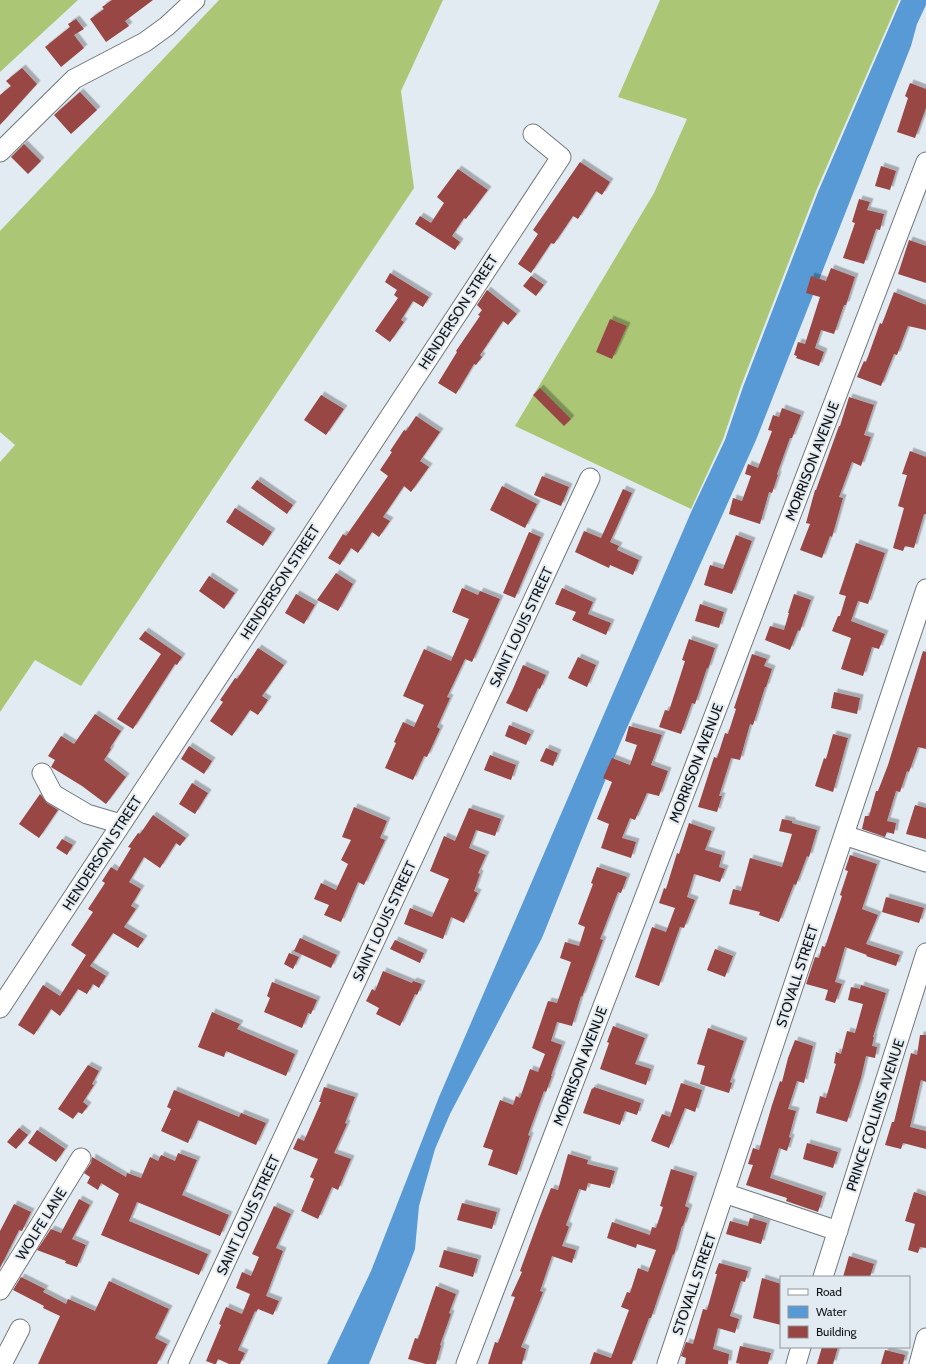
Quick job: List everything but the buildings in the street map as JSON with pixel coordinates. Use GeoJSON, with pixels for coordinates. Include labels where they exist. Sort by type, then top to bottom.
{"type":"FeatureCollection","features":[{"type":"Feature","properties":{"kind":"street"},"geometry":{"type":"LineString","coordinates":[[0,152],[74,78],[145,42],[167,26],[195,0]]}},
{"type":"Feature","properties":{"kind":"street","name":"HENDERSON STREET"},"geometry":{"type":"LineString","coordinates":[[0,1008],[561,157],[533,134]]}},
{"type":"Feature","properties":{"kind":"street","name":"MORRISON AVENUE"},"geometry":{"type":"LineString","coordinates":[[466,1364],[926,162]]}},
{"type":"Feature","properties":{"kind":"street","name":"SAINT LOUIS STREET"},"geometry":{"type":"LineString","coordinates":[[178,1364],[590,478]]}},
{"type":"Feature","properties":{"kind":"street","name":"STOVALL STREET"},"geometry":{"type":"LineString","coordinates":[[667,1364],[926,589]]}},
{"type":"Feature","properties":{"kind":"street"},"geometry":{"type":"LineString","coordinates":[[42,773],[53,794],[87,814],[121,824]]}},
{"type":"Feature","properties":{"kind":"street"},"geometry":{"type":"LineString","coordinates":[[844,835],[926,862]]}},
{"type":"Feature","properties":{"kind":"street","name":"PRINCE COLLINS AVENUE"},"geometry":{"type":"LineString","coordinates":[[823,1276],[926,953]]}},
{"type":"Feature","properties":{"kind":"street","name":"WOLFE LANE"},"geometry":{"type":"LineString","coordinates":[[0,1290],[81,1158]]}},
{"type":"Feature","properties":{"kind":"street"},"geometry":{"type":"LineString","coordinates":[[724,1193],[838,1231]]}},
{"type":"Feature","properties":{"kind":"street"},"geometry":{"type":"LineString","coordinates":[[2,1364],[20,1330]]}},
{"type":"Feature","properties":{"kind":"street"},"geometry":{"type":"LineString","coordinates":[[919,1364],[926,1338]]}},
{"type":"Feature","properties":{"kind":"street"},"geometry":{"type":"LineString","coordinates":[[796,1364],[801,1348]]}},
{"type":"Feature","properties":{"kind":"green space"},"geometry":{"type":"Polygon","coordinates":[[[0,0],[78,0],[0,72],[0,0]]]}},
{"type":"Feature","properties":{"kind":"green space"},"geometry":{"type":"Polygon","coordinates":[[[219,0],[443,0],[401,91],[414,188],[81,686],[35,660],[0,712],[0,462],[15,445],[0,432],[0,231],[219,0]]]}},
{"type":"Feature","properties":{"kind":"green space"},"geometry":{"type":"Polygon","coordinates":[[[660,0],[899,0],[816,191],[741,386],[723,439],[691,509],[515,426],[654,193],[687,119],[618,97],[660,0]]]}},
{"type":"Feature","properties":{"kind":"water"},"geometry":{"type":"Polygon","coordinates":[[[901,0],[926,0],[926,5],[917,24],[911,46],[756,440],[621,741],[542,938],[450,1114],[435,1149],[419,1206],[415,1249],[369,1364],[327,1364],[371,1271],[439,1097],[692,510],[725,440],[743,387],[818,192],[901,0]]]}}]}
